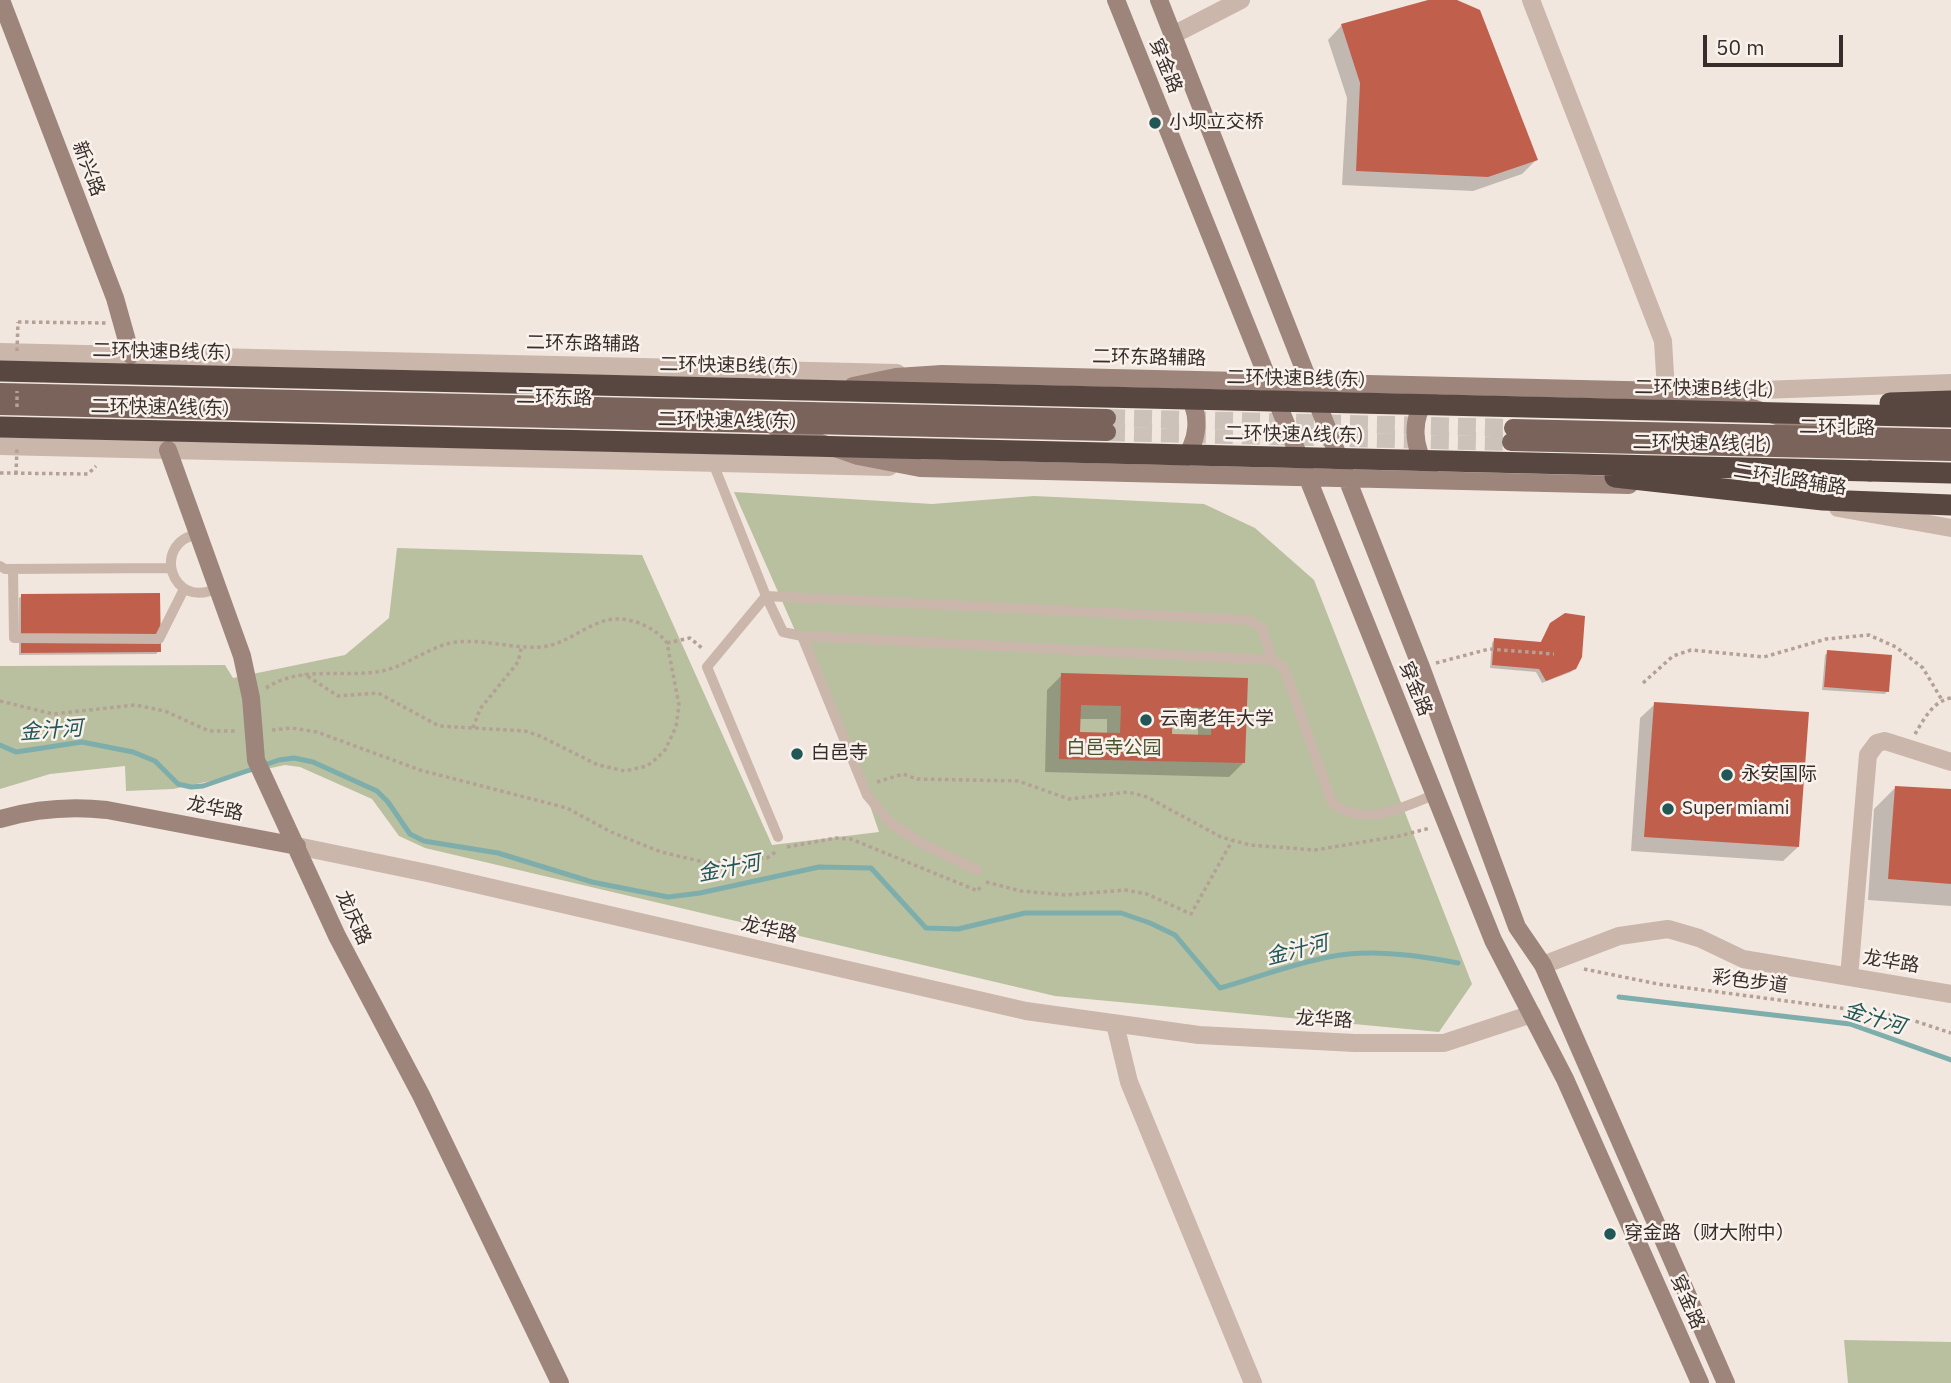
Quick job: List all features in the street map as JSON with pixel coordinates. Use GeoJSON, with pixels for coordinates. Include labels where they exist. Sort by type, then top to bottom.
{"type":"FeatureCollection","features":[{"type":"Feature","properties":{"kind":"highway","name":"二环快速B线(东)"},"geometry":{"type":"LineString","coordinates":[[9,367],[1457,396]]}},
{"type":"Feature","properties":{"kind":"highway","name":"二环快速B线(北)"},"geometry":{"type":"LineString","coordinates":[[1457,396],[1678,411],[1951,418]]}},
{"type":"Feature","properties":{"kind":"highway"},"geometry":{"type":"LineString","coordinates":[[1678,411],[1951,401]]}},
{"type":"Feature","properties":{"kind":"highway","name":"二环快速A线(东)"},"geometry":{"type":"LineString","coordinates":[[8,423],[1453,471]]}},
{"type":"Feature","properties":{"kind":"highway"},"geometry":{"type":"LineString","coordinates":[[1453,471],[1581,473],[1951,512]]}},
{"type":"Feature","properties":{"kind":"highway","name":"二环快速A线(北)"},"geometry":{"type":"LineString","coordinates":[[1453,471],[1951,473]]}},
{"type":"Feature","properties":{"kind":"highway"},"geometry":{"type":"LineString","coordinates":[[1870,503],[1951,505]]}},
{"type":"Feature","properties":{"kind":"main road","name":"二环东路"},"geometry":{"type":"LineString","coordinates":[[8,391],[754,417]]}},
{"type":"Feature","properties":{"kind":"main road","name":"二环东路"},"geometry":{"type":"LineString","coordinates":[[0,406],[1107,425]]}},
{"type":"Feature","properties":{"kind":"main road","name":"二环北路"},"geometry":{"type":"LineString","coordinates":[[1512,435],[1857,443],[1951,452]]}},
{"type":"Feature","properties":{"kind":"main road","name":"二环北路"},"geometry":{"type":"LineString","coordinates":[[1857,443],[1951,438]]}},
{"type":"Feature","properties":{"kind":"street","name":"新兴路"},"geometry":{"type":"LineString","coordinates":[[1,0],[115,298],[131,355]]}},
{"type":"Feature","properties":{"kind":"street","name":"穿金路"},"geometry":{"type":"LineString","coordinates":[[1116,0],[1493,940],[1565,1079],[1699,1383]]}},
{"type":"Feature","properties":{"kind":"street","name":"穿金路"},"geometry":{"type":"LineString","coordinates":[[1159,0],[1421,667],[1517,927],[1543,965],[1726,1383]]}},
{"type":"Feature","properties":{"kind":"street"},"geometry":{"type":"LineString","coordinates":[[1172,35],[1241,0]]}},
{"type":"Feature","properties":{"kind":"street"},"geometry":{"type":"LineString","coordinates":[[1531,0],[1663,341],[1666,391]]}},
{"type":"Feature","properties":{"kind":"street","name":"二环东路辅路"},"geometry":{"type":"LineString","coordinates":[[0,352],[1309,383],[1457,396]]}},
{"type":"Feature","properties":{"kind":"street"},"geometry":{"type":"LineString","coordinates":[[754,417],[881,379],[943,374]]}},
{"type":"Feature","properties":{"kind":"street"},"geometry":{"type":"LineString","coordinates":[[1151,474],[1171,470],[1179,464],[1191,450],[1196,432],[1196,413],[1189,396],[1175,384],[1155,379]]}},
{"type":"Feature","properties":{"kind":"street"},"geometry":{"type":"LineString","coordinates":[[1453,471],[1437,476],[1424,464],[1417,447],[1415,428],[1419,410],[1430,396],[1447,387],[1457,396],[1772,391],[1951,383]]}},
{"type":"Feature","properties":{"kind":"street"},"geometry":{"type":"LineString","coordinates":[[1666,391],[1728,400],[1857,443]]}},
{"type":"Feature","properties":{"kind":"street"},"geometry":{"type":"LineString","coordinates":[[754,417],[872,460],[902,466],[938,468]]}},
{"type":"Feature","properties":{"kind":"street"},"geometry":{"type":"LineString","coordinates":[[1661,486],[1728,480],[1857,443]]}},
{"type":"Feature","properties":{"kind":"street"},"geometry":{"type":"LineString","coordinates":[[8,446],[1346,478],[1453,471]]}},
{"type":"Feature","properties":{"kind":"street","name":"龙庆路"},"geometry":{"type":"LineString","coordinates":[[168,450],[242,656],[251,698],[256,760],[337,936],[421,1095],[560,1383]]}},
{"type":"Feature","properties":{"kind":"street","name":"二环北路辅路"},"geometry":{"type":"LineString","coordinates":[[1453,471],[1743,492],[1951,528]]}},
{"type":"Feature","properties":{"kind":"street"},"geometry":{"type":"LineString","coordinates":[[1849,977],[1868,755],[1877,743],[1885,741],[1951,762]]}},
{"type":"Feature","properties":{"kind":"street","name":"龙华路"},"geometry":{"type":"LineString","coordinates":[[0,819],[21,813],[76,807],[107,810],[432,874],[1026,1011],[1199,1035],[1355,1043],[1444,1043],[1532,1014]]}},
{"type":"Feature","properties":{"kind":"street","name":"龙华路"},"geometry":{"type":"LineString","coordinates":[[1543,965],[1619,936],[1668,929],[1699,939],[1743,959],[1951,994]]}},
{"type":"Feature","properties":{"kind":"street"},"geometry":{"type":"LineString","coordinates":[[1115,1024],[1129,1082],[1253,1383]]}},
{"type":"Feature","properties":{"kind":"lane"},"geometry":{"type":"LineString","coordinates":[[713,463],[783,632],[802,636],[1272,660],[1282,666],[1287,676],[1332,803],[1344,812],[1366,816],[1384,813],[1434,795]]}},
{"type":"Feature","properties":{"kind":"lane"},"geometry":{"type":"LineString","coordinates":[[198,534],[177,545],[171,560],[173,576],[184,589],[201,593],[217,588]]}},
{"type":"Feature","properties":{"kind":"lane"},"geometry":{"type":"LineString","coordinates":[[0,566],[13,569],[171,568]]}},
{"type":"Feature","properties":{"kind":"lane"},"geometry":{"type":"LineString","coordinates":[[13,569],[13,638],[159,639],[184,589]]}},
{"type":"Feature","properties":{"kind":"lane"},"geometry":{"type":"LineString","coordinates":[[766,596],[706,667],[778,837]]}},
{"type":"Feature","properties":{"kind":"lane"},"geometry":{"type":"LineString","coordinates":[[766,596],[1248,621],[1262,628],[1272,660]]}},
{"type":"Feature","properties":{"kind":"lane"},"geometry":{"type":"LineString","coordinates":[[802,636],[867,795],[890,823],[923,844],[977,870]]}},
{"type":"Feature","properties":{"kind":"path"},"geometry":{"type":"LineString","coordinates":[[9,367],[18,322],[89,322]]}},
{"type":"Feature","properties":{"kind":"path"},"geometry":{"type":"LineString","coordinates":[[8,391],[8,423]]}},
{"type":"Feature","properties":{"kind":"path"},"geometry":{"type":"LineString","coordinates":[[8,446],[16,474]]}},
{"type":"Feature","properties":{"kind":"path"},"geometry":{"type":"LineString","coordinates":[[0,473],[88,474]]}},
{"type":"Feature","properties":{"kind":"path"},"geometry":{"type":"LineString","coordinates":[[251,698],[282,679],[304,674],[376,672],[390,669],[453,642],[477,641],[541,647],[552,645],[606,621],[618,619],[661,633],[667,643],[680,716],[664,750],[647,766],[615,770],[598,765],[525,731],[439,726],[378,693],[338,696],[304,674]]}},
{"type":"Feature","properties":{"kind":"path"},"geometry":{"type":"LineString","coordinates":[[1643,683],[1673,656],[1690,650],[1764,657],[1826,639],[1869,635],[1896,647],[1923,668],[1942,699]]}},
{"type":"Feature","properties":{"kind":"path"},"geometry":{"type":"LineString","coordinates":[[667,643],[690,638],[714,658]]}},
{"type":"Feature","properties":{"kind":"path"},"geometry":{"type":"LineString","coordinates":[[473,728],[480,709],[519,662],[522,645]]}},
{"type":"Feature","properties":{"kind":"path"},"geometry":{"type":"LineString","coordinates":[[1421,667],[1489,649],[1554,654]]}},
{"type":"Feature","properties":{"kind":"path"},"geometry":{"type":"LineString","coordinates":[[1908,748],[1926,715],[1942,699],[1951,698]]}},
{"type":"Feature","properties":{"kind":"path"},"geometry":{"type":"LineString","coordinates":[[0,701],[53,714],[135,705],[165,711],[209,731],[254,732],[292,728],[317,732],[420,770],[567,808],[611,832],[661,852],[708,863],[767,858],[781,849],[836,838],[851,839],[978,891],[984,881],[1021,891],[1066,895],[1125,890],[1147,894],[1191,914],[1233,841]]}},
{"type":"Feature","properties":{"kind":"path"},"geometry":{"type":"LineString","coordinates":[[863,786],[903,774],[917,779],[1018,781],[1069,799],[1128,792],[1147,797],[1233,841],[1250,845],[1315,850],[1399,836],[1446,824]]}},
{"type":"Feature","properties":{"kind":"path","name":"彩色步道"},"geometry":{"type":"LineString","coordinates":[[1583,969],[1658,984],[1900,1016],[1951,1032]]}},
{"type":"Feature","properties":{"kind":"green space","name":"白邑寺公园"},"geometry":{"type":"Polygon","coordinates":[[[734,492],[932,504],[1034,496],[1204,504],[1255,528],[1314,580],[1472,984],[1439,1032],[1055,996],[425,848],[399,836],[372,799],[300,767],[285,765],[173,789],[126,791],[125,766],[50,774],[0,789],[0,666],[225,665],[233,678],[345,655],[389,618],[397,548],[642,555],[772,845],[879,832],[863,785],[734,492]]]}},
{"type":"Feature","properties":{"kind":"green space"},"geometry":{"type":"Polygon","coordinates":[[[1844,1340],[1951,1342],[1951,1383],[1848,1383],[1844,1340]]]}},
{"type":"Feature","properties":{"kind":"building"},"geometry":{"type":"Polygon","coordinates":[[[1428,0],[1457,0],[1480,10],[1538,160],[1488,177],[1356,171],[1360,83],[1341,24],[1428,0]]]}},
{"type":"Feature","properties":{"kind":"building"},"geometry":{"type":"Polygon","coordinates":[[[160,593],[161,652],[21,653],[21,594],[160,593]]]}},
{"type":"Feature","properties":{"kind":"building"},"geometry":{"type":"Polygon","coordinates":[[[1565,613],[1585,616],[1582,657],[1576,669],[1546,681],[1539,669],[1492,665],[1494,638],[1541,642],[1550,623],[1565,613]]]}},
{"type":"Feature","properties":{"kind":"building"},"geometry":{"type":"Polygon","coordinates":[[[1827,650],[1892,655],[1889,692],[1824,687],[1827,650]]]}},
{"type":"Feature","properties":{"kind":"building","name":"云南老年大学"},"geometry":{"type":"Polygon","coordinates":[[[1061,673],[1248,678],[1245,763],[1059,759],[1061,673]],[[1081,705],[1080,732],[1120,733],[1121,706],[1081,705]],[[1173,707],[1172,734],[1211,735],[1212,708],[1173,707]]]}},
{"type":"Feature","properties":{"kind":"building","name":"永安国际"},"geometry":{"type":"Polygon","coordinates":[[[1654,702],[1809,712],[1799,847],[1644,837],[1654,702]]]}},
{"type":"Feature","properties":{"kind":"building"},"geometry":{"type":"Polygon","coordinates":[[[1895,786],[1951,789],[1951,884],[1888,879],[1895,786]]]}},
{"type":"Feature","properties":{"kind":"waterway","name":"金汁河"},"geometry":{"type":"LineString","coordinates":[[0,745],[16,752],[82,742],[133,752],[155,761],[178,784],[191,787],[203,786],[279,760],[294,758],[313,762],[377,791],[410,834],[424,841],[498,853],[592,882],[668,897],[700,893],[819,867],[871,868],[926,928],[958,929],[1025,913],[1121,913],[1175,935],[1220,988],[1301,963],[1344,954],[1394,954],[1458,963]]}},
{"type":"Feature","properties":{"kind":"waterway","name":"金汁河"},"geometry":{"type":"LineString","coordinates":[[1619,997],[1850,1024],[1951,1060]]}},
{"type":"Feature","properties":{"kind":"tunnel"},"geometry":{"type":"LineString","coordinates":[[1107,418],[1513,428]]}},
{"type":"Feature","properties":{"kind":"tunnel"},"geometry":{"type":"LineString","coordinates":[[1107,432],[1511,442]]}},
{"type":"Feature","properties":{"kind":"place","name":"小坝立交桥"},"geometry":{"type":"Point","coordinates":[1155,123]}},
{"type":"Feature","properties":{"kind":"place","name":"云南老年大学"},"geometry":{"type":"Point","coordinates":[1146,720]}},
{"type":"Feature","properties":{"kind":"place","name":"白邑寺"},"geometry":{"type":"Point","coordinates":[797,754]}},
{"type":"Feature","properties":{"kind":"place","name":"永安国际"},"geometry":{"type":"Point","coordinates":[1727,775]}},
{"type":"Feature","properties":{"kind":"place","name":"Super miami"},"geometry":{"type":"Point","coordinates":[1668,809]}},
{"type":"Feature","properties":{"kind":"place","name":"穿金路（财大附中）"},"geometry":{"type":"Point","coordinates":[1610,1234]}}]}
